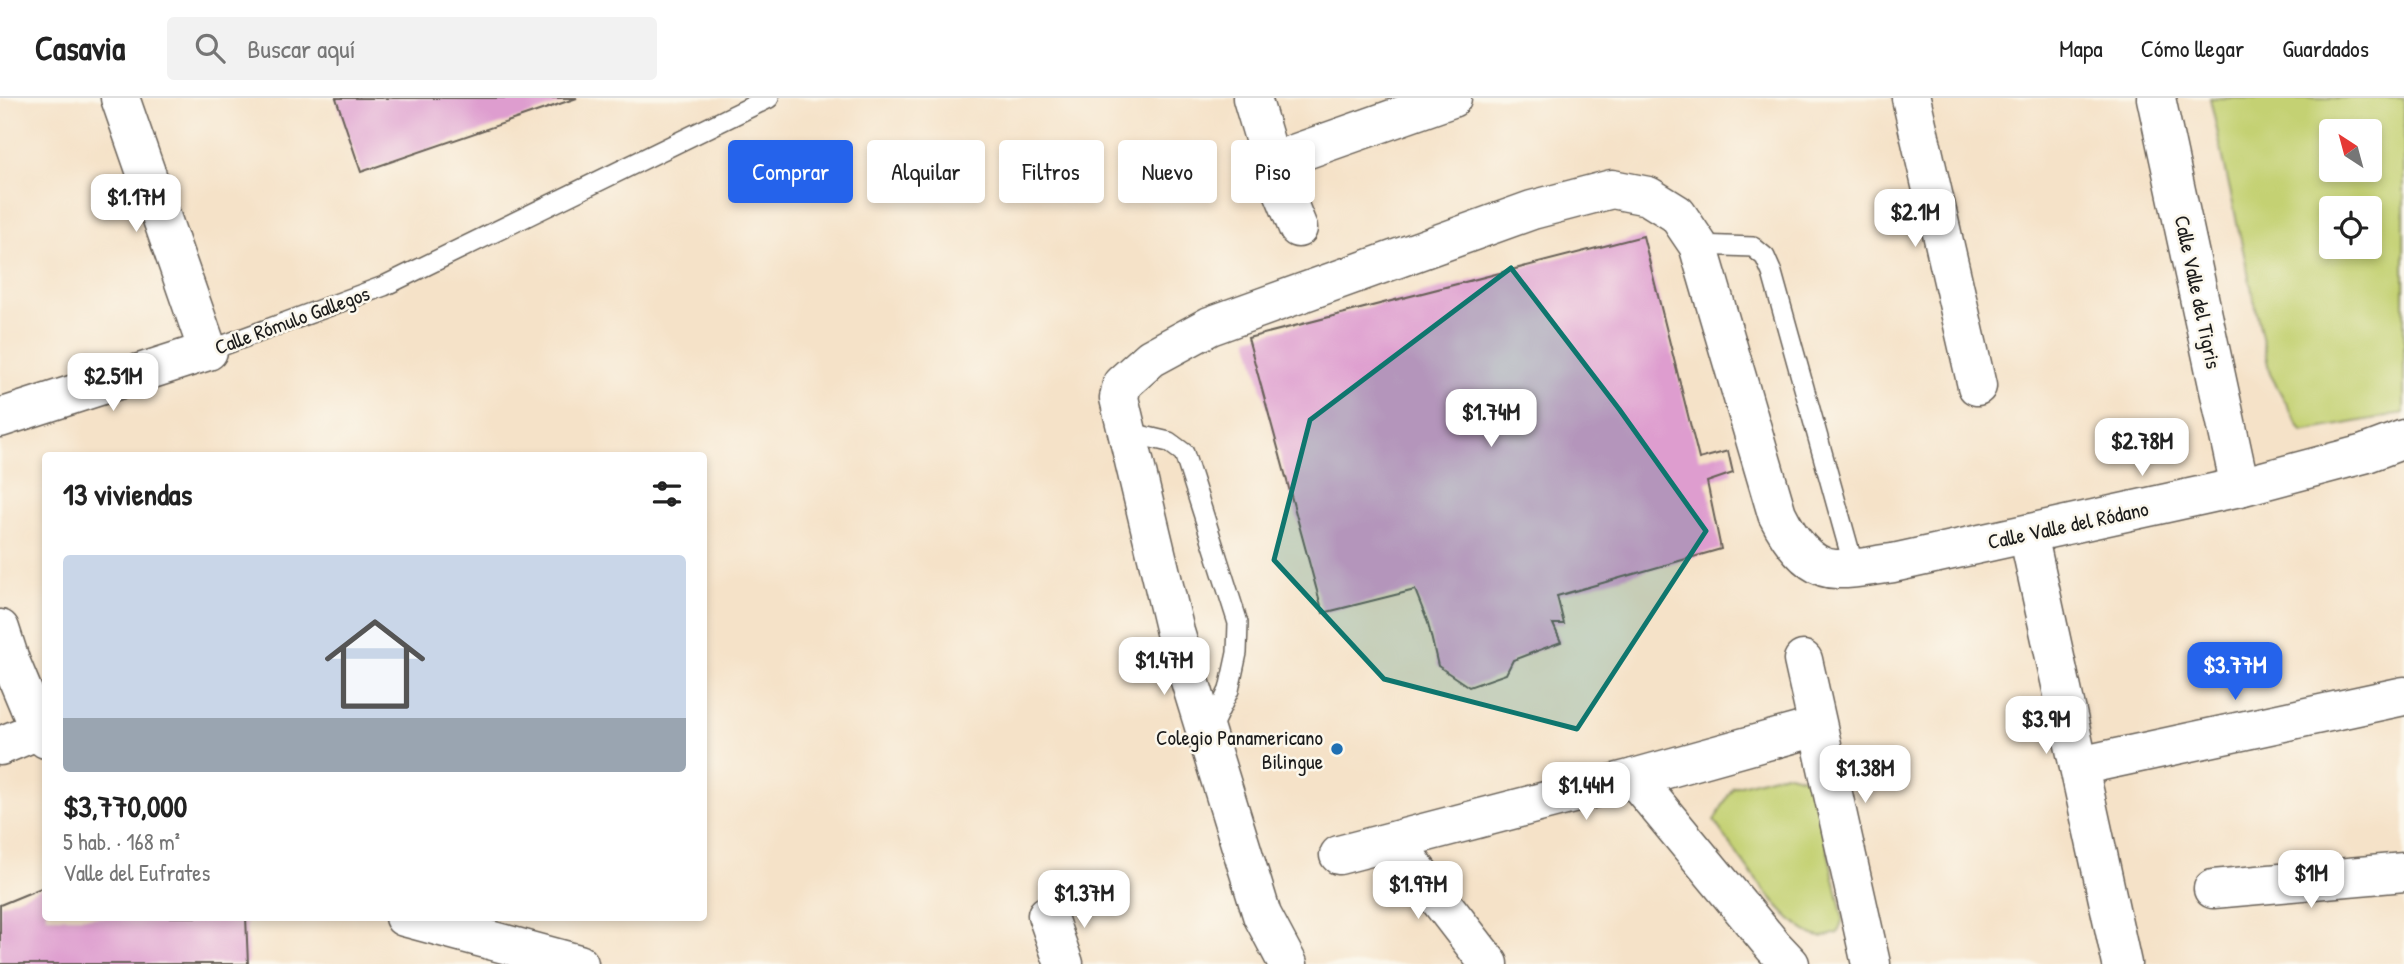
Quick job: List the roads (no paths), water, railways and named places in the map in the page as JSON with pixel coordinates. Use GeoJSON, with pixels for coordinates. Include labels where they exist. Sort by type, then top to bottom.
{"type":"FeatureCollection","features":[{"type":"Feature","properties":{"kind":"street"},"geometry":{"type":"LineString","coordinates":[[120,98],[208,351]]}},
{"type":"Feature","properties":{"kind":"street"},"geometry":{"type":"LineString","coordinates":[[1252,98],[1264,140]]}},
{"type":"Feature","properties":{"kind":"street"},"geometry":{"type":"LineString","coordinates":[[1315,146],[1452,98]]}},
{"type":"Feature","properties":{"kind":"street"},"geometry":{"type":"LineString","coordinates":[[1911,98],[1977,386]]}},
{"type":"Feature","properties":{"kind":"street","name":"Calle Valle del Tigris"},"geometry":{"type":"LineString","coordinates":[[2156,98],[2241,487]]}},
{"type":"Feature","properties":{"kind":"street","name":"Calle Valle del Ródano"},"geometry":{"type":"LineString","coordinates":[[1123,415],[1122,384],[1151,358],[1209,326],[1532,210],[1612,189],[1648,196],[1677,214],[1698,245],[1773,502],[1783,526],[1788,537],[1816,563],[1834,570],[1893,563],[2241,487],[2364,454],[2404,439]]}},
{"type":"Feature","properties":{"kind":"street"},"geometry":{"type":"LineString","coordinates":[[1288,203],[1298,228]]}},
{"type":"Feature","properties":{"kind":"street","name":"Calle Rómulo Gallegos"},"geometry":{"type":"LineString","coordinates":[[0,418],[208,351]]}},
{"type":"Feature","properties":{"kind":"street"},"geometry":{"type":"LineString","coordinates":[[1123,415],[1175,632],[1262,915],[1287,964]]}},
{"type":"Feature","properties":{"kind":"street"},"geometry":{"type":"LineString","coordinates":[[2028,534],[2122,964]]}},
{"type":"Feature","properties":{"kind":"street"},"geometry":{"type":"LineString","coordinates":[[0,746],[42,734],[4,653]]}},
{"type":"Feature","properties":{"kind":"street"},"geometry":{"type":"LineString","coordinates":[[1803,660],[1859,962]]}},
{"type":"Feature","properties":{"kind":"street"},"geometry":{"type":"LineString","coordinates":[[2079,766],[2404,696]]}},
{"type":"Feature","properties":{"kind":"street"},"geometry":{"type":"LineString","coordinates":[[1339,855],[1817,727]]}},
{"type":"Feature","properties":{"kind":"street"},"geometry":{"type":"LineString","coordinates":[[1634,778],[1790,964]]}},
{"type":"Feature","properties":{"kind":"street"},"geometry":{"type":"LineString","coordinates":[[1395,842],[1489,964]]}},
{"type":"Feature","properties":{"kind":"street"},"geometry":{"type":"LineString","coordinates":[[2213,889],[2404,872]]}},
{"type":"Feature","properties":{"kind":"street"},"geometry":{"type":"LineString","coordinates":[[1047,915],[1064,964]]}},
{"type":"Feature","properties":{"kind":"street"},"geometry":{"type":"LineString","coordinates":[[410,921],[450,947],[579,964]]}},
{"type":"Feature","properties":{"kind":"lane","name":"Calle Rómulo Gallegos"},"geometry":{"type":"LineString","coordinates":[[208,351],[384,286],[769,98]]}},
{"type":"Feature","properties":{"kind":"lane"},"geometry":{"type":"LineString","coordinates":[[1698,245],[1753,247],[1765,257],[1776,286],[1854,567]]}},
{"type":"Feature","properties":{"kind":"lane"},"geometry":{"type":"LineString","coordinates":[[1123,415],[1184,453],[1238,623],[1237,653],[1228,690],[1207,736]]}},
{"type":"Feature","properties":{"kind":"place","name":"Colegio Panamericano Bilingue"},"geometry":{"type":"Point","coordinates":[1337,749]}}]}
